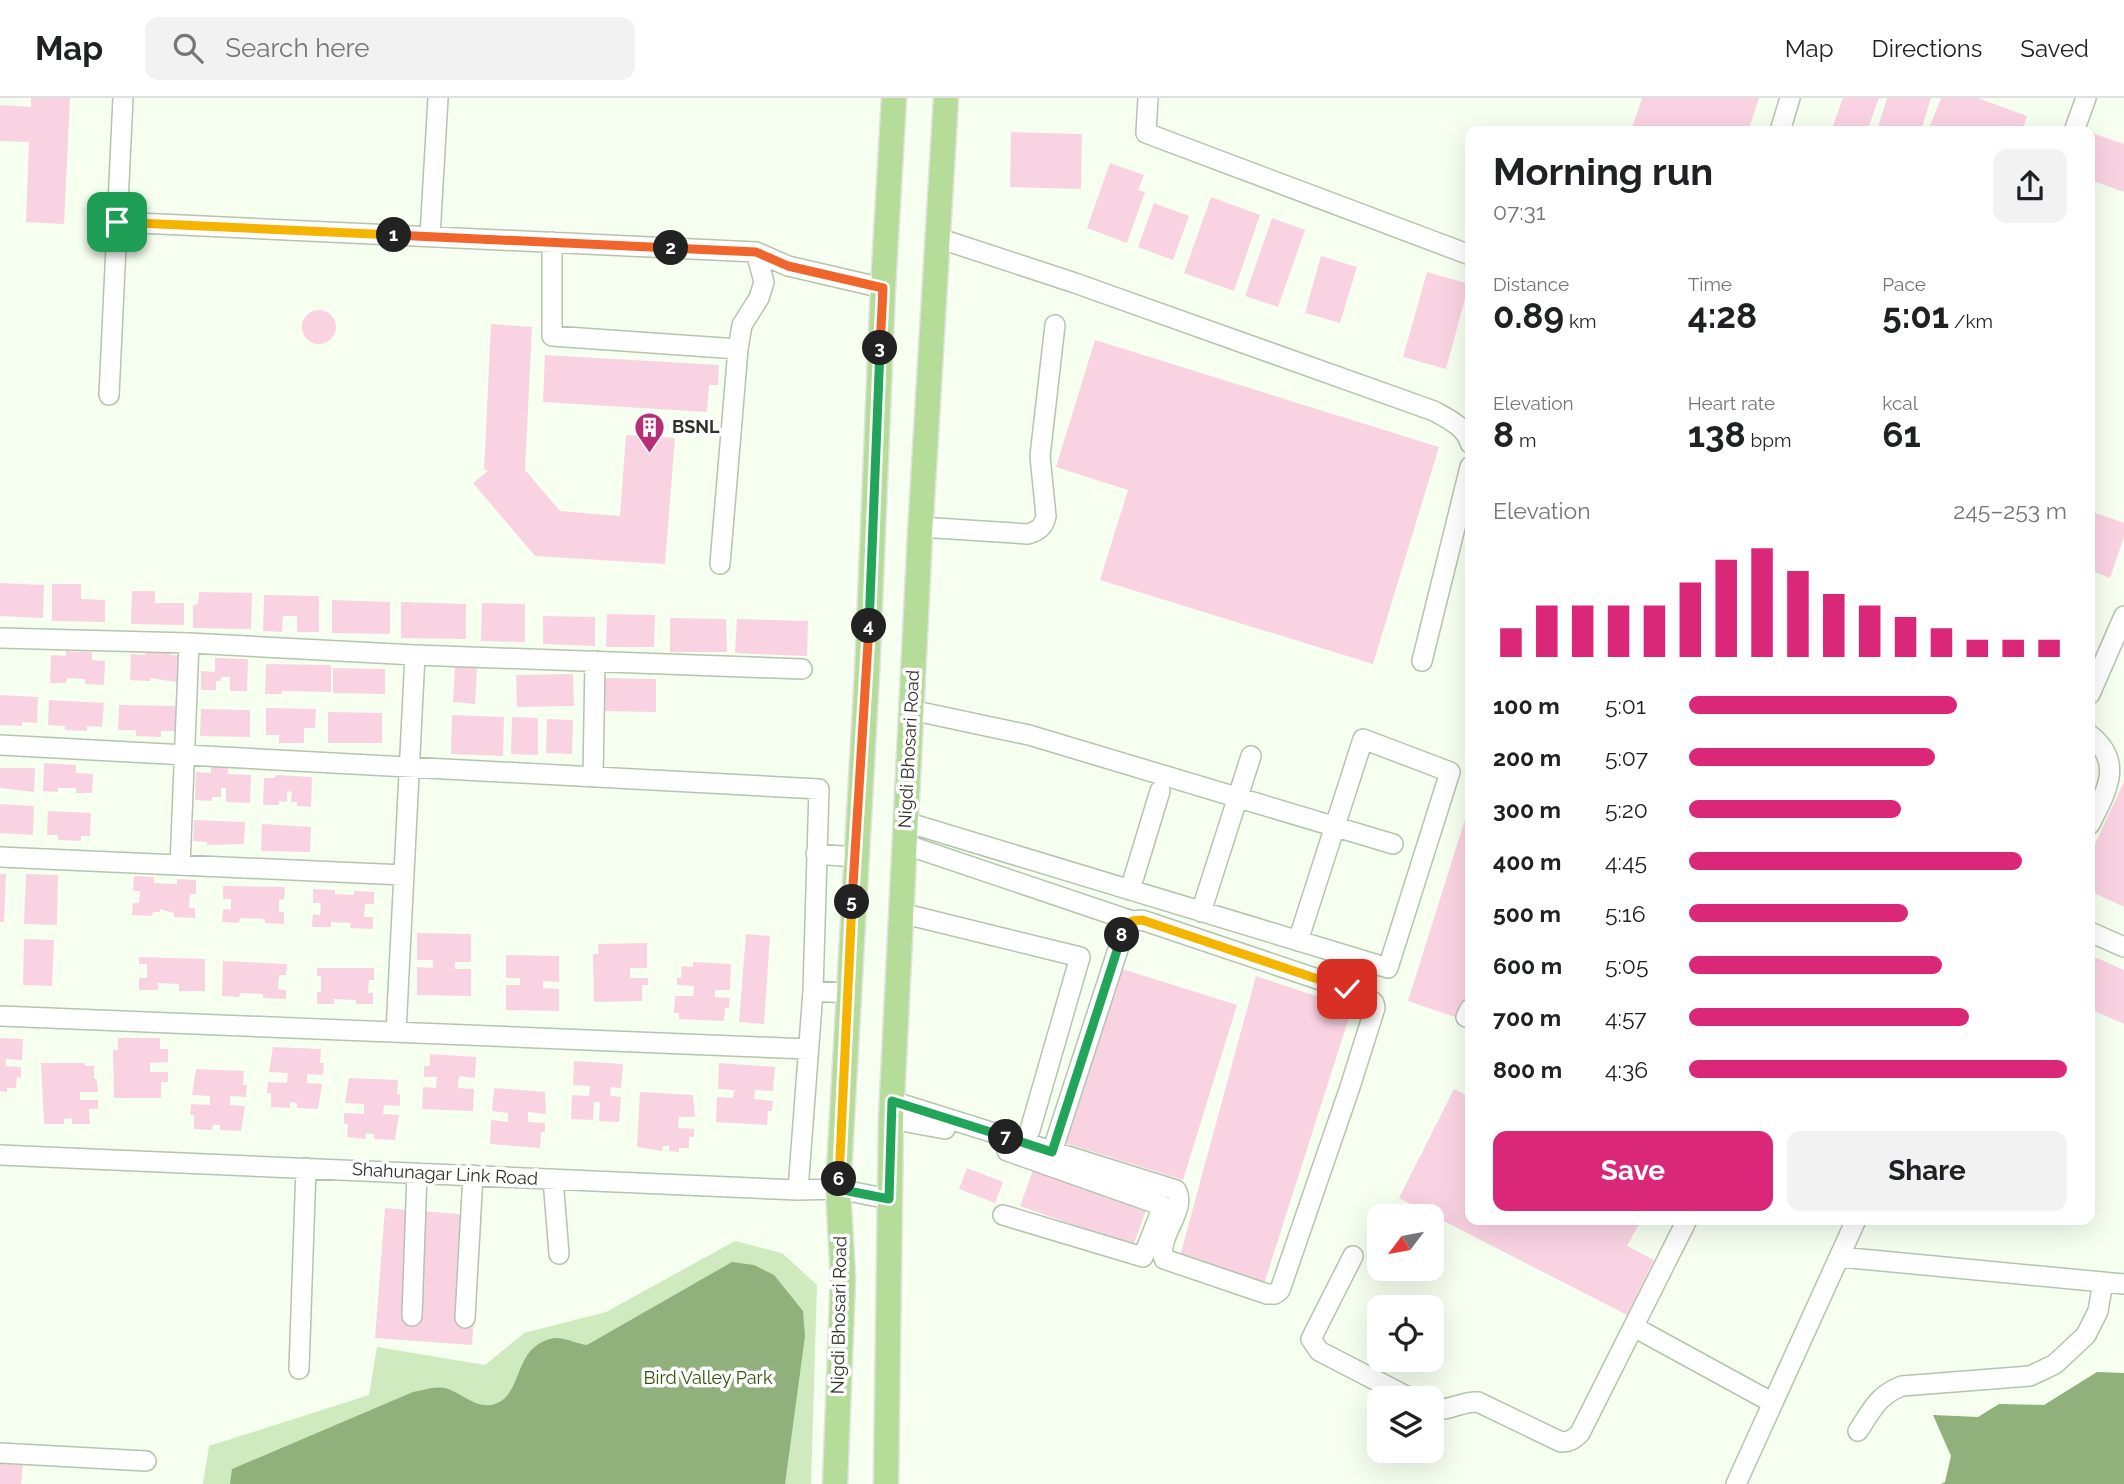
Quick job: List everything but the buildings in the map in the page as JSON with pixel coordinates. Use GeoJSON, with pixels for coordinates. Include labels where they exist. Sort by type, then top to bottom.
{"type":"FeatureCollection","features":[{"type":"Feature","properties":{"kind":"main road","name":"Nigdi Bhosari Road"},"geometry":{"type":"LineString","coordinates":[[835,1484],[844,1278],[838,1189],[867,674],[894,98]]}},
{"type":"Feature","properties":{"kind":"main road","name":"Nigdi Bhosari Road"},"geometry":{"type":"LineString","coordinates":[[886,1484],[892,1110],[920,527],[946,98]]}},
{"type":"Feature","properties":{"kind":"street"},"geometry":{"type":"LineString","coordinates":[[109,395],[123,98]]}},
{"type":"Feature","properties":{"kind":"street"},"geometry":{"type":"LineString","coordinates":[[430,236],[438,98]]}},
{"type":"Feature","properties":{"kind":"street"},"geometry":{"type":"LineString","coordinates":[[1148,98],[1146,133],[1465,253]]}},
{"type":"Feature","properties":{"kind":"street"},"geometry":{"type":"LineString","coordinates":[[1782,126],[1790,98]]}},
{"type":"Feature","properties":{"kind":"street"},"geometry":{"type":"LineString","coordinates":[[2076,126],[2086,98]]}},
{"type":"Feature","properties":{"kind":"street"},"geometry":{"type":"LineString","coordinates":[[117,222],[756,252],[788,266],[883,288]]}},
{"type":"Feature","properties":{"kind":"street"},"geometry":{"type":"LineString","coordinates":[[939,238],[1075,283],[1434,411],[1465,433]]}},
{"type":"Feature","properties":{"kind":"street"},"geometry":{"type":"LineString","coordinates":[[552,242],[552,336],[738,349]]}},
{"type":"Feature","properties":{"kind":"street"},"geometry":{"type":"LineString","coordinates":[[720,564],[738,349],[742,325],[759,298],[764,282],[756,252]]}},
{"type":"Feature","properties":{"kind":"street"},"geometry":{"type":"LineString","coordinates":[[920,527],[1028,534],[1044,525],[1046,516],[1040,456],[1055,325]]}},
{"type":"Feature","properties":{"kind":"street"},"geometry":{"type":"LineString","coordinates":[[1422,661],[1465,487]]}},
{"type":"Feature","properties":{"kind":"street"},"geometry":{"type":"LineString","coordinates":[[2095,683],[2124,616]]}},
{"type":"Feature","properties":{"kind":"street"},"geometry":{"type":"LineString","coordinates":[[0,638],[189,643],[415,655],[802,669]]}},
{"type":"Feature","properties":{"kind":"street"},"geometry":{"type":"LineString","coordinates":[[180,865],[189,643]]}},
{"type":"Feature","properties":{"kind":"street"},"geometry":{"type":"LineString","coordinates":[[396,1032],[415,655]]}},
{"type":"Feature","properties":{"kind":"street"},"geometry":{"type":"LineString","coordinates":[[593,777],[595,662]]}},
{"type":"Feature","properties":{"kind":"street"},"geometry":{"type":"LineString","coordinates":[[911,710],[1029,735],[1393,844]]}},
{"type":"Feature","properties":{"kind":"street"},"geometry":{"type":"LineString","coordinates":[[2095,738],[2103,744],[2110,755],[2113,767],[2111,782],[2095,814]]}},
{"type":"Feature","properties":{"kind":"street"},"geometry":{"type":"LineString","coordinates":[[905,833],[1130,890],[1201,912],[1388,968],[1450,772],[1363,739],[1298,941]]}},
{"type":"Feature","properties":{"kind":"street"},"geometry":{"type":"LineString","coordinates":[[0,745],[819,789],[813,991],[798,1189]]}},
{"type":"Feature","properties":{"kind":"street"},"geometry":{"type":"LineString","coordinates":[[1201,912],[1251,755]]}},
{"type":"Feature","properties":{"kind":"street"},"geometry":{"type":"LineString","coordinates":[[1130,890],[1160,791]]}},
{"type":"Feature","properties":{"kind":"street"},"geometry":{"type":"LineString","coordinates":[[892,1110],[1052,1152],[1176,1190],[1180,1199],[1161,1254],[1168,1262],[1267,1294],[1275,1294],[1280,1290],[1375,1008],[1374,1003],[1365,995],[1155,924],[1142,920],[1132,921],[905,833]]}},
{"type":"Feature","properties":{"kind":"street"},"geometry":{"type":"LineString","coordinates":[[816,853],[855,857]]}},
{"type":"Feature","properties":{"kind":"street"},"geometry":{"type":"LineString","coordinates":[[0,857],[404,876]]}},
{"type":"Feature","properties":{"kind":"street"},"geometry":{"type":"LineString","coordinates":[[901,913],[1080,957],[1030,1130]]}},
{"type":"Feature","properties":{"kind":"street"},"geometry":{"type":"LineString","coordinates":[[1052,1152],[1124,931],[1132,921]]}},
{"type":"Feature","properties":{"kind":"street"},"geometry":{"type":"LineString","coordinates":[[2095,934],[2124,947]]}},
{"type":"Feature","properties":{"kind":"street"},"geometry":{"type":"LineString","coordinates":[[813,991],[848,993]]}},
{"type":"Feature","properties":{"kind":"street"},"geometry":{"type":"LineString","coordinates":[[0,1016],[808,1049]]}},
{"type":"Feature","properties":{"kind":"street"},"geometry":{"type":"LineString","coordinates":[[892,1110],[1163,1206],[1143,1257],[1003,1215]]}},
{"type":"Feature","properties":{"kind":"street","name":"Shahunagar Link Road"},"geometry":{"type":"LineString","coordinates":[[0,1155],[838,1189],[889,1199]]}},
{"type":"Feature","properties":{"kind":"street"},"geometry":{"type":"LineString","coordinates":[[299,1369],[306,1168]]}},
{"type":"Feature","properties":{"kind":"street"},"geometry":{"type":"LineString","coordinates":[[412,1316],[417,1173]]}},
{"type":"Feature","properties":{"kind":"street"},"geometry":{"type":"LineString","coordinates":[[464,1318],[473,1175]]}},
{"type":"Feature","properties":{"kind":"street"},"geometry":{"type":"LineString","coordinates":[[553,1179],[559,1254]]}},
{"type":"Feature","properties":{"kind":"street"},"geometry":{"type":"LineString","coordinates":[[1444,1410],[1469,1401],[1478,1402],[1561,1442],[1569,1442],[1580,1433],[1685,1225]]}},
{"type":"Feature","properties":{"kind":"street"},"geometry":{"type":"LineString","coordinates":[[1736,1484],[1854,1225]]}},
{"type":"Feature","properties":{"kind":"street"},"geometry":{"type":"LineString","coordinates":[[1353,1256],[1311,1339],[1319,1351],[1387,1386]]}},
{"type":"Feature","properties":{"kind":"street"},"geometry":{"type":"LineString","coordinates":[[1840,1257],[2124,1284]]}},
{"type":"Feature","properties":{"kind":"street"},"geometry":{"type":"LineString","coordinates":[[1858,1431],[1879,1399],[1887,1392],[1902,1386],[2029,1376],[2055,1364],[2093,1325],[2103,1282]]}},
{"type":"Feature","properties":{"kind":"street"},"geometry":{"type":"LineString","coordinates":[[1634,1327],[1773,1402]]}},
{"type":"Feature","properties":{"kind":"street"},"geometry":{"type":"LineString","coordinates":[[0,1453],[146,1461]]}},
{"type":"Feature","properties":{"kind":"green space","name":"Bird Valley Park"},"geometry":{"type":"Polygon","coordinates":[[[735,1241],[782,1253],[817,1285],[811,1484],[203,1484],[209,1446],[369,1395],[377,1347],[485,1365],[524,1333],[606,1312],[735,1241]]]}},
{"type":"Feature","properties":{"kind":"shaded area","name":"Bird Valley Park"},"geometry":{"type":"Polygon","coordinates":[[[732,1262],[754,1265],[774,1275],[803,1311],[805,1336],[785,1484],[230,1484],[232,1469],[413,1392],[441,1388],[451,1390],[473,1402],[491,1405],[509,1393],[524,1360],[531,1350],[541,1343],[559,1338],[587,1345],[732,1262]]]}},
{"type":"Feature","properties":{"kind":"shaded area"},"geometry":{"type":"Polygon","coordinates":[[[2097,1372],[2124,1373],[2124,1484],[1941,1484],[1945,1482],[1951,1456],[1933,1415],[1978,1417],[1999,1404],[2044,1405],[2097,1372]]]}},
{"type":"Feature","properties":{"kind":"place","name":"BSNL"},"geometry":{"type":"Point","coordinates":[649,454]}},
{"type":"Feature","properties":{"kind":"route"},"geometry":{"type":"LineString","coordinates":[[117,222],[756,252],[788,266],[883,288],[867,674],[838,1189],[889,1199],[892,1101],[1052,1152],[1124,931],[1132,921],[1142,920],[1347,989]]}}]}
